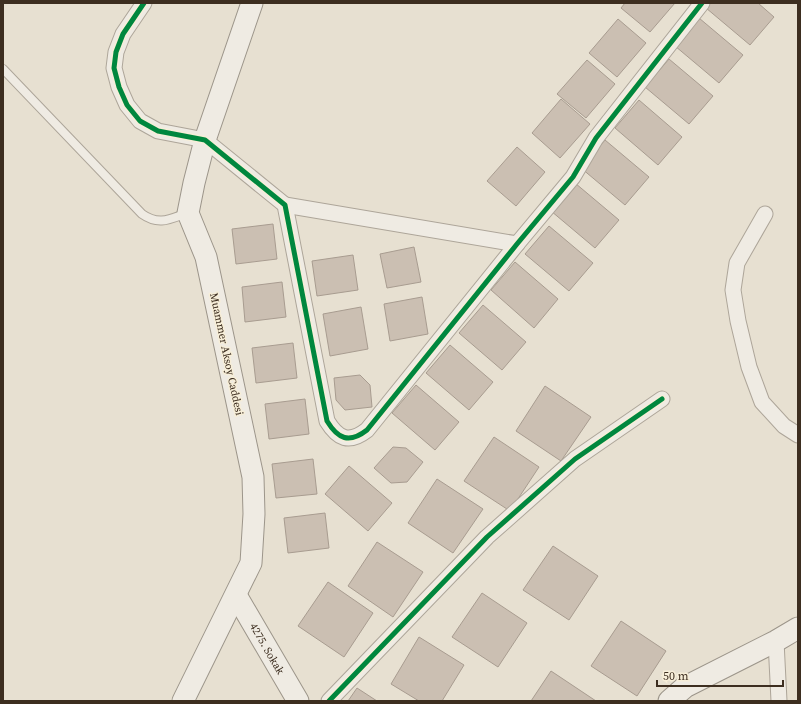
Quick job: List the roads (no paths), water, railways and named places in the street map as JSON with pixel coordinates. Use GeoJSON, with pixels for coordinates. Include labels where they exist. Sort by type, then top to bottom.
{"type":"FeatureCollection","features":[{"type":"Feature","properties":{"kind":"street"},"geometry":{"type":"LineString","coordinates":[[144,3],[123,34],[116,52],[114,68],[119,87],[127,105],[140,121],[158,131],[205,140],[285,204],[517,244]]}},
{"type":"Feature","properties":{"kind":"street"},"geometry":{"type":"LineString","coordinates":[[188,213],[205,140],[252,3]]}},
{"type":"Feature","properties":{"kind":"street"},"geometry":{"type":"LineString","coordinates":[[285,204],[327,421],[340,437],[359,437],[367,430],[517,244],[573,178],[596,138],[702,3]]}},
{"type":"Feature","properties":{"kind":"street","name":"Muammer Aksoy Caddesi"},"geometry":{"type":"LineString","coordinates":[[183,701],[251,563],[254,514],[253,478],[206,257],[188,213]]}},
{"type":"Feature","properties":{"kind":"street"},"geometry":{"type":"LineString","coordinates":[[765,214],[737,263],[733,290],[738,321],[749,367],[762,402],[784,426],[798,435]]}},
{"type":"Feature","properties":{"kind":"street"},"geometry":{"type":"LineString","coordinates":[[329,701],[487,537],[575,459],[662,399]]}},
{"type":"Feature","properties":{"kind":"street","name":"4275. Sokak"},"geometry":{"type":"LineString","coordinates":[[236,595],[298,701]]}},
{"type":"Feature","properties":{"kind":"street"},"geometry":{"type":"LineString","coordinates":[[664,701],[685,687],[776,641],[798,628]]}},
{"type":"Feature","properties":{"kind":"street"},"geometry":{"type":"LineString","coordinates":[[776,641],[779,701]]}},
{"type":"Feature","properties":{"kind":"street"},"geometry":{"type":"LineString","coordinates":[[669,701],[685,687]]}},
{"type":"Feature","properties":{"kind":"lane"},"geometry":{"type":"LineString","coordinates":[[3,69],[142,214],[154,220],[163,221],[188,213]]}}]}
